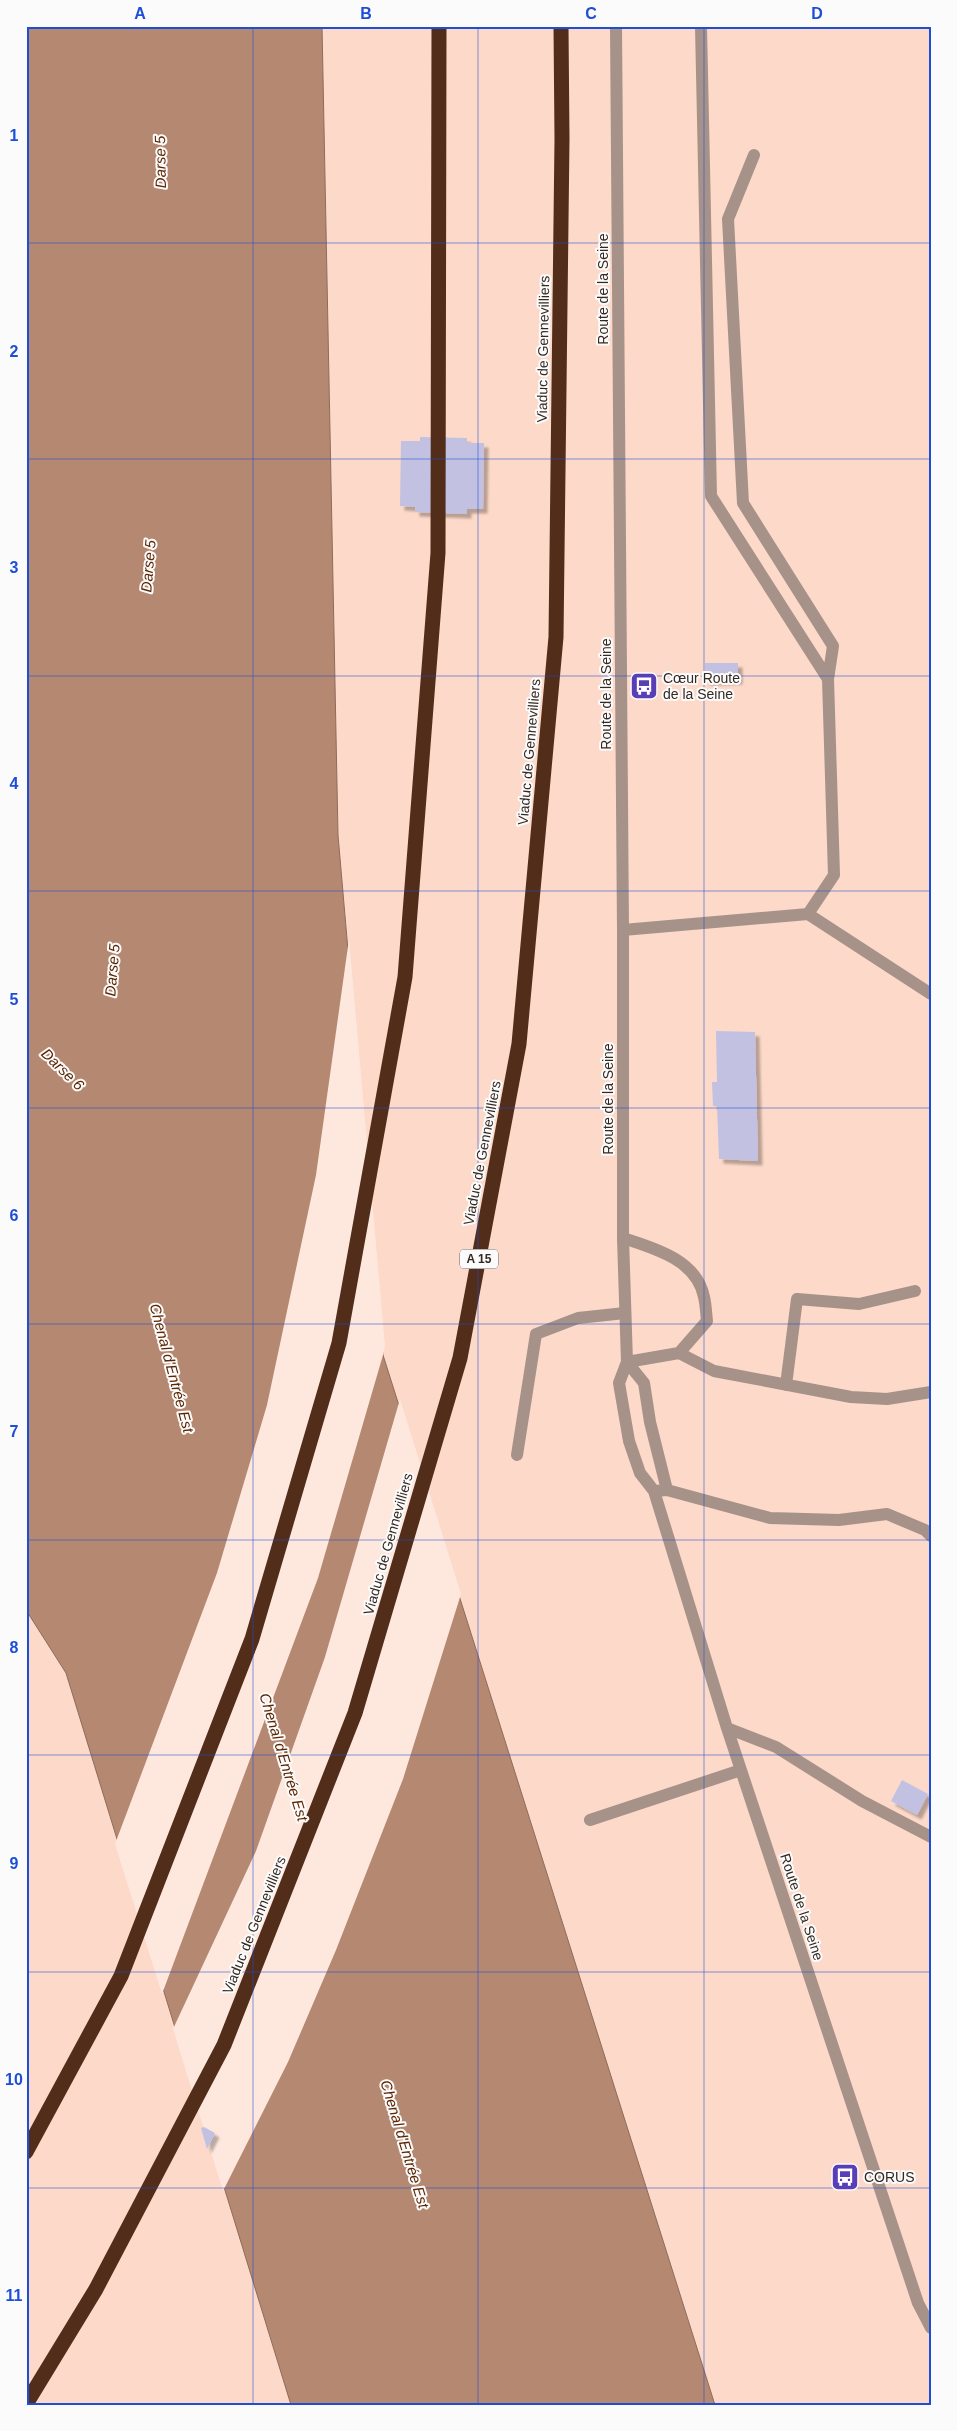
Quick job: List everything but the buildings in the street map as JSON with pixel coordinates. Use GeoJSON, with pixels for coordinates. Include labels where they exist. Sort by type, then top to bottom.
{"type":"FeatureCollection","features":[{"type":"Feature","properties":{"kind":"highway"},"geometry":{"type":"LineString","coordinates":[[26,2152],[121,1976],[252,1639],[339,1344],[405,977],[438,553],[439,26]]}},
{"type":"Feature","properties":{"kind":"highway","name":"Viaduc de Gennevilliers"},"geometry":{"type":"LineString","coordinates":[[26,2404],[96,2289],[224,2045],[355,1713],[460,1358],[519,1044],[556,637],[562,138],[561,26]]}},
{"type":"Feature","properties":{"kind":"street","name":"Route de la Seine"},"geometry":{"type":"LineString","coordinates":[[616,26],[623,930],[623,1238],[627,1362],[619,1383],[630,1440],[640,1473],[661,1490]]}},
{"type":"Feature","properties":{"kind":"street"},"geometry":{"type":"LineString","coordinates":[[701,26],[711,496],[828,679]]}},
{"type":"Feature","properties":{"kind":"street"},"geometry":{"type":"LineString","coordinates":[[754,155],[728,219],[743,503],[834,646],[828,679],[834,876],[808,914]]}},
{"type":"Feature","properties":{"kind":"street"},"geometry":{"type":"LineString","coordinates":[[623,930],[808,914],[931,994]]}},
{"type":"Feature","properties":{"kind":"street"},"geometry":{"type":"LineString","coordinates":[[623,1238],[662,1251],[692,1272],[704,1295],[707,1321],[680,1352],[627,1362]]}},
{"type":"Feature","properties":{"kind":"street"},"geometry":{"type":"LineString","coordinates":[[786,1385],[797,1299],[859,1304],[915,1292]]}},
{"type":"Feature","properties":{"kind":"street"},"geometry":{"type":"LineString","coordinates":[[517,1455],[536,1334],[578,1318],[625,1313]]}},
{"type":"Feature","properties":{"kind":"street"},"geometry":{"type":"LineString","coordinates":[[680,1352],[714,1371],[866,1398],[887,1398],[931,1392]]}},
{"type":"Feature","properties":{"kind":"street","name":"Route de la Seine"},"geometry":{"type":"LineString","coordinates":[[627,1362],[644,1383],[661,1490],[727,1728],[918,2303],[931,2328]]}},
{"type":"Feature","properties":{"kind":"street"},"geometry":{"type":"LineString","coordinates":[[661,1490],[770,1518],[838,1520],[887,1514],[925,1530],[931,1536]]}},
{"type":"Feature","properties":{"kind":"street"},"geometry":{"type":"LineString","coordinates":[[727,1728],[776,1747],[862,1801],[931,1837]]}},
{"type":"Feature","properties":{"kind":"street"},"geometry":{"type":"LineString","coordinates":[[590,1820],[741,1770]]}},
{"type":"Feature","properties":{"kind":"shaded area"},"geometry":{"type":"Polygon","coordinates":[[[322,26],[931,26],[931,2405],[715,2405],[383,1355],[338,835],[322,26]]]}},
{"type":"Feature","properties":{"kind":"shaded area"},"geometry":{"type":"Polygon","coordinates":[[[26,1610],[66,1673],[291,2405],[26,2405],[26,1610]]]}},
{"type":"Feature","properties":{"kind":"water"},"geometry":{"type":"Polygon","coordinates":[[[26,26],[322,26],[338,835],[383,1355],[715,2405],[291,2405],[66,1673],[26,1610],[26,26]]]}},
{"type":"Feature","properties":{"kind":"pier"},"geometry":{"type":"Polygon","coordinates":[[[349,939],[385,1346],[318,1578],[162,1994],[115,1844],[217,1573],[267,1405],[316,1175],[349,939]]]}},
{"type":"Feature","properties":{"kind":"pier"},"geometry":{"type":"Polygon","coordinates":[[[400,1399],[461,1594],[403,1779],[336,1950],[288,2062],[223,2191],[173,2029],[256,1851],[325,1657],[400,1399]]]}},
{"type":"Feature","properties":{"kind":"place","name":"Cœur Route de la Seine"},"geometry":{"type":"Point","coordinates":[644,686]}},
{"type":"Feature","properties":{"kind":"place","name":"CORUS"},"geometry":{"type":"Point","coordinates":[845,2177]}},
{"type":"Feature","properties":{"kind":"water label","name":"Darse 5"},"geometry":{"type":"Point","coordinates":[160,162]}},
{"type":"Feature","properties":{"kind":"water label","name":"Darse 5"},"geometry":{"type":"Point","coordinates":[148,566]}},
{"type":"Feature","properties":{"kind":"water label","name":"Darse 5"},"geometry":{"type":"Point","coordinates":[112,970]}},
{"type":"Feature","properties":{"kind":"water label","name":"Darse 6"},"geometry":{"type":"Point","coordinates":[63,1069]}},
{"type":"Feature","properties":{"kind":"water label","name":"Chenal d'Entrée Est"},"geometry":{"type":"Point","coordinates":[172,1368]}},
{"type":"Feature","properties":{"kind":"water label","name":"Chenal d'Entrée Est"},"geometry":{"type":"Point","coordinates":[284,1757]}},
{"type":"Feature","properties":{"kind":"water label","name":"Chenal d'Entrée Est"},"geometry":{"type":"Point","coordinates":[405,2144]}}]}
